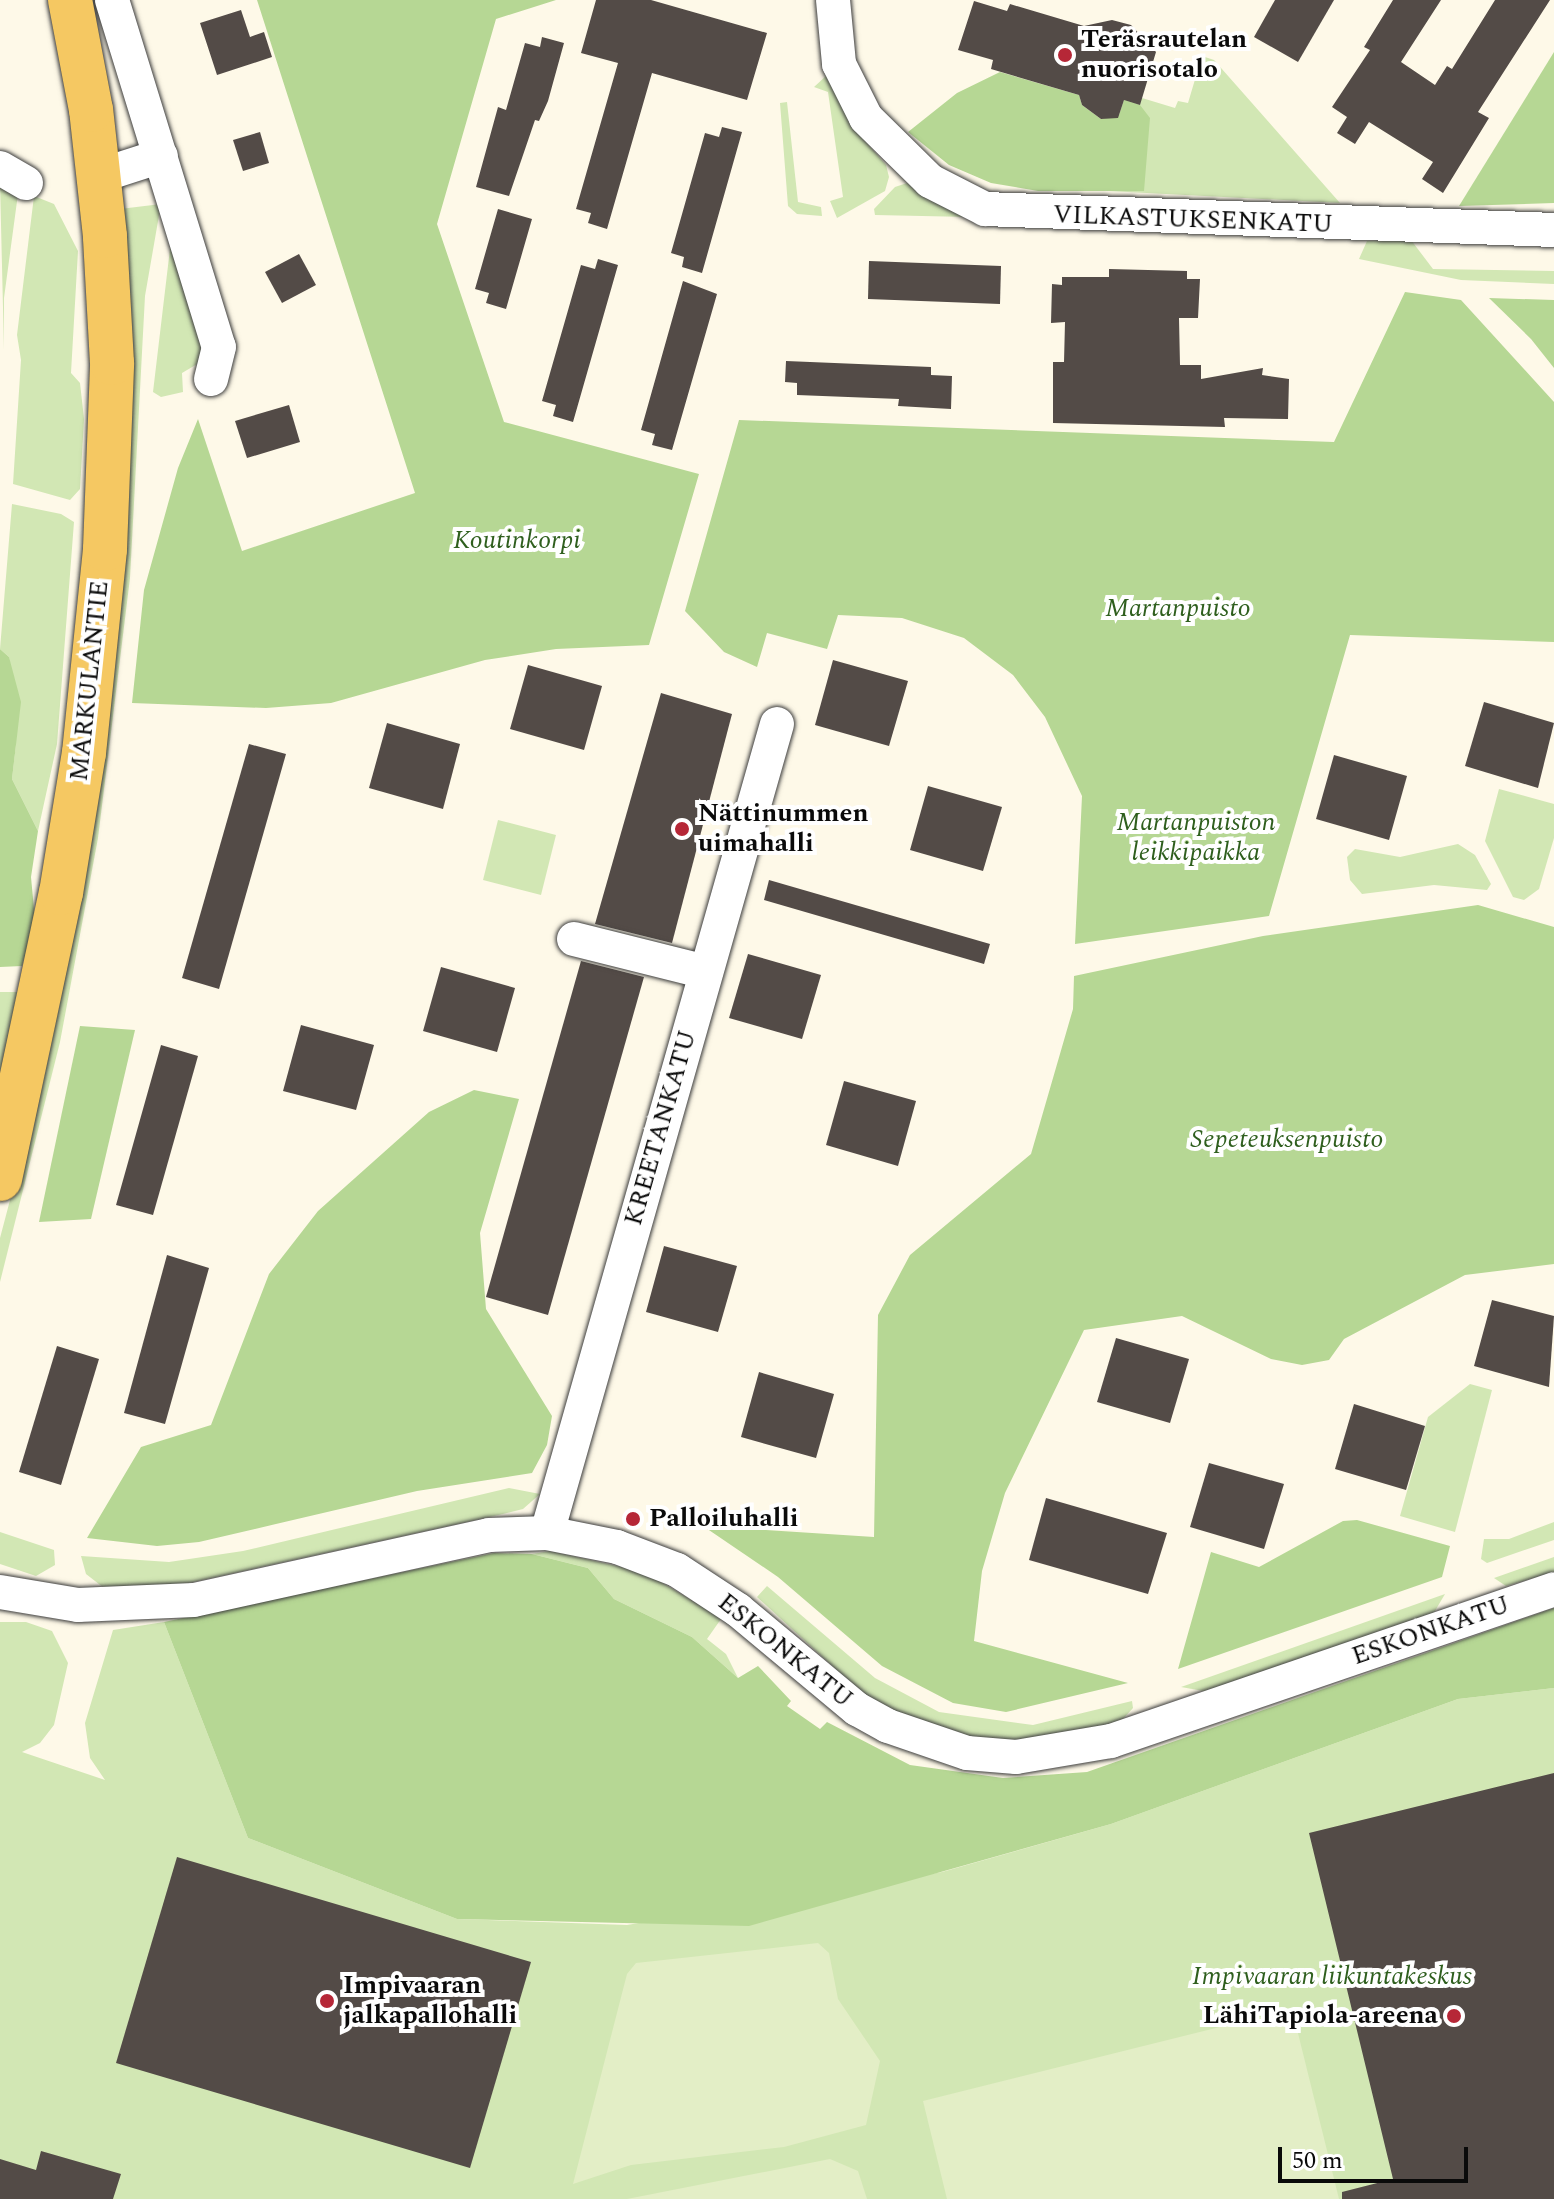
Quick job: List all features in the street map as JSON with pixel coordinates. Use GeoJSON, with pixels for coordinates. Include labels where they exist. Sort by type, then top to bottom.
{"type":"FeatureCollection","features":[{"type":"Feature","properties":{"kind":"main road","name":"MARKULANTIE"},"geometry":{"type":"LineString","coordinates":[[0,1179],[61,893],[84,753],[105,549],[112,363],[99,176],[70,0]]}},
{"type":"Feature","properties":{"kind":"street"},"geometry":{"type":"LineString","coordinates":[[112,0],[219,347],[211,379]]}},
{"type":"Feature","properties":{"kind":"street","name":"VILKASTUKSENKATU"},"geometry":{"type":"LineString","coordinates":[[833,0],[839,64],[866,118],[930,181],[985,209],[1554,230]]}},
{"type":"Feature","properties":{"kind":"street"},"geometry":{"type":"LineString","coordinates":[[99,176],[161,156]]}},
{"type":"Feature","properties":{"kind":"street","name":"KREETANKATU"},"geometry":{"type":"LineString","coordinates":[[547,1533],[777,724]]}},
{"type":"Feature","properties":{"kind":"street"},"geometry":{"type":"LineString","coordinates":[[574,939],[706,972]]}},
{"type":"Feature","properties":{"kind":"street","name":"ESKONKATU"},"geometry":{"type":"LineString","coordinates":[[0,1592],[107,1607],[194,1600],[489,1535],[547,1533],[617,1547],[677,1570],[738,1610],[857,1709],[926,1742],[991,1756],[1048,1755],[1111,1741],[1554,1589]]}},
{"type":"Feature","properties":{"kind":"green space","name":"Koutinkorpi"},"geometry":{"type":"Polygon","coordinates":[[[257,0],[556,0],[496,19],[437,224],[504,422],[699,474],[649,645],[556,649],[485,660],[331,703],[266,708],[132,703],[144,590],[178,468],[198,419],[242,551],[415,493],[257,0]]]}},
{"type":"Feature","properties":{"kind":"green space"},"geometry":{"type":"Polygon","coordinates":[[[1554,52],[1554,203],[1459,206],[1554,52]]]}},
{"type":"Feature","properties":{"kind":"green space"},"geometry":{"type":"Polygon","coordinates":[[[1202,56],[1214,60],[1340,203],[1089,190],[1101,119],[1119,115],[1124,100],[1142,98],[1175,108],[1178,101],[1188,103],[1202,56]]]}},
{"type":"Feature","properties":{"kind":"green space"},"geometry":{"type":"Polygon","coordinates":[[[1000,72],[1079,95],[1082,105],[1101,119],[1119,115],[1124,100],[1140,105],[1150,118],[1144,191],[1038,191],[991,183],[949,165],[908,132],[957,93],[1000,72]]]}},
{"type":"Feature","properties":{"kind":"green space"},"geometry":{"type":"Polygon","coordinates":[[[827,75],[853,127],[886,165],[889,177],[885,191],[837,218],[830,201],[843,197],[828,92],[814,87],[827,75]]]}},
{"type":"Feature","properties":{"kind":"green space"},"geometry":{"type":"Polygon","coordinates":[[[787,102],[798,202],[821,207],[822,216],[797,214],[788,206],[780,103],[787,102]]]}},
{"type":"Feature","properties":{"kind":"green space"},"geometry":{"type":"Polygon","coordinates":[[[0,182],[18,194],[4,298],[4,350],[0,182]]]}},
{"type":"Feature","properties":{"kind":"green space"},"geometry":{"type":"Polygon","coordinates":[[[907,183],[946,208],[969,217],[875,215],[874,209],[895,187],[907,183]]]}},
{"type":"Feature","properties":{"kind":"green space"},"geometry":{"type":"Polygon","coordinates":[[[34,196],[54,204],[78,251],[71,373],[80,383],[84,419],[80,489],[70,500],[13,484],[21,360],[17,335],[34,196]]]}},
{"type":"Feature","properties":{"kind":"green space"},"geometry":{"type":"Polygon","coordinates":[[[161,204],[145,296],[130,578],[98,838],[60,1042],[0,1282],[0,1238],[33,1113],[120,209],[161,204]]]}},
{"type":"Feature","properties":{"kind":"green space"},"geometry":{"type":"Polygon","coordinates":[[[172,232],[206,337],[204,360],[182,373],[183,392],[161,397],[153,392],[172,232]]]}},
{"type":"Feature","properties":{"kind":"green space"},"geometry":{"type":"Polygon","coordinates":[[[1411,240],[1433,269],[1554,271],[1554,284],[1461,280],[1359,259],[1367,241],[1411,240]]]}},
{"type":"Feature","properties":{"kind":"green space","name":"Martanpuisto"},"geometry":{"type":"Polygon","coordinates":[[[1405,292],[1461,300],[1554,402],[1554,642],[1350,635],[1269,916],[1075,944],[1082,796],[1045,717],[1013,675],[964,638],[902,618],[838,615],[827,649],[767,633],[757,667],[724,652],[685,611],[739,420],[1334,442],[1405,292]]]}},
{"type":"Feature","properties":{"kind":"green space"},"geometry":{"type":"Polygon","coordinates":[[[1489,298],[1554,300],[1554,368],[1531,339],[1489,298]]]}},
{"type":"Feature","properties":{"kind":"green space"},"geometry":{"type":"Polygon","coordinates":[[[12,504],[61,514],[74,522],[57,744],[38,831],[12,779],[16,744],[9,657],[0,649],[12,504]]]}},
{"type":"Feature","properties":{"kind":"green space"},"geometry":{"type":"Polygon","coordinates":[[[0,649],[9,657],[21,702],[12,779],[38,831],[31,877],[35,920],[22,966],[0,967],[0,649]]]}},
{"type":"Feature","properties":{"kind":"green space"},"geometry":{"type":"Polygon","coordinates":[[[1499,789],[1554,804],[1554,838],[1539,889],[1524,900],[1513,897],[1485,841],[1499,789]]]}},
{"type":"Feature","properties":{"kind":"green space"},"geometry":{"type":"Polygon","coordinates":[[[498,820],[556,835],[541,895],[483,880],[498,820]]]}},
{"type":"Feature","properties":{"kind":"green space"},"geometry":{"type":"Polygon","coordinates":[[[1458,844],[1475,855],[1491,884],[1487,890],[1434,885],[1362,894],[1350,880],[1347,857],[1355,849],[1400,857],[1458,844]]]}},
{"type":"Feature","properties":{"kind":"green space","name":"Sepeteuksenpuisto"},"geometry":{"type":"Polygon","coordinates":[[[1478,905],[1554,927],[1554,1264],[1465,1275],[1344,1339],[1329,1360],[1302,1365],[1271,1359],[1182,1316],[1084,1330],[1005,1493],[982,1571],[974,1641],[1128,1683],[1006,1712],[953,1703],[882,1666],[778,1577],[703,1526],[874,1537],[878,1315],[910,1255],[1031,1154],[1073,1009],[1074,976],[1263,936],[1478,905]]]}},
{"type":"Feature","properties":{"kind":"green space"},"geometry":{"type":"Polygon","coordinates":[[[0,992],[24,992],[0,1111],[0,992]]]}},
{"type":"Feature","properties":{"kind":"green space"},"geometry":{"type":"Polygon","coordinates":[[[80,1026],[135,1030],[91,1219],[39,1222],[80,1026]]]}},
{"type":"Feature","properties":{"kind":"green space"},"geometry":{"type":"Polygon","coordinates":[[[474,1090],[519,1099],[480,1233],[486,1309],[552,1416],[547,1445],[532,1473],[417,1491],[199,1542],[157,1546],[87,1538],[141,1447],[211,1425],[269,1274],[318,1211],[429,1112],[474,1090]]]}},
{"type":"Feature","properties":{"kind":"green space"},"geometry":{"type":"Polygon","coordinates":[[[1470,1384],[1492,1390],[1455,1532],[1400,1516],[1428,1417],[1470,1384]]]}},
{"type":"Feature","properties":{"kind":"green space"},"geometry":{"type":"Polygon","coordinates":[[[509,1488],[540,1494],[523,1509],[161,1589],[104,1588],[86,1574],[81,1556],[169,1562],[243,1551],[509,1488]]]}},
{"type":"Feature","properties":{"kind":"green space"},"geometry":{"type":"Polygon","coordinates":[[[1357,1520],[1450,1546],[1442,1577],[1178,1669],[1211,1552],[1259,1567],[1343,1521],[1357,1520]]]}},
{"type":"Feature","properties":{"kind":"green space"},"geometry":{"type":"Polygon","coordinates":[[[1554,1522],[1554,1540],[1487,1563],[1481,1559],[1484,1539],[1509,1539],[1554,1522]]]}},
{"type":"Feature","properties":{"kind":"green space"},"geometry":{"type":"Polygon","coordinates":[[[0,1532],[54,1550],[55,1565],[36,1576],[0,1564],[0,1532]]]}},
{"type":"Feature","properties":{"kind":"green space"},"geometry":{"type":"Polygon","coordinates":[[[550,1551],[644,1572],[721,1619],[707,1639],[726,1654],[738,1678],[692,1637],[614,1599],[588,1568],[532,1554],[550,1551]]]}},
{"type":"Feature","properties":{"kind":"green space"},"geometry":{"type":"Polygon","coordinates":[[[494,1553],[532,1554],[588,1568],[614,1599],[692,1637],[738,1678],[758,1666],[791,1701],[787,1706],[820,1729],[827,1722],[910,1765],[1003,1778],[1087,1772],[1554,1608],[1554,1688],[1458,1699],[1111,1824],[749,1926],[457,1919],[248,1838],[164,1622],[494,1553]]]}},
{"type":"Feature","properties":{"kind":"green space"},"geometry":{"type":"Polygon","coordinates":[[[1554,1557],[1554,1572],[1506,1586],[1494,1578],[1554,1557]]]}},
{"type":"Feature","properties":{"kind":"green space"},"geometry":{"type":"Polygon","coordinates":[[[767,1586],[875,1678],[939,1712],[1033,1725],[1132,1701],[1133,1708],[1122,1720],[1060,1740],[977,1740],[915,1721],[871,1699],[840,1673],[757,1597],[767,1586]]]}},
{"type":"Feature","properties":{"kind":"green space"},"geometry":{"type":"Polygon","coordinates":[[[1445,1594],[1432,1616],[1209,1692],[1181,1687],[1445,1594]]]}},
{"type":"Feature","properties":{"kind":"green space","name":"Impivaaran liikuntakeskus"},"geometry":{"type":"Polygon","coordinates":[[[0,1622],[26,1622],[52,1631],[68,1663],[54,1725],[40,1743],[22,1752],[105,1780],[90,1758],[85,1723],[113,1630],[164,1622],[248,1838],[457,1919],[627,1925],[942,1872],[1111,1824],[1458,1699],[1554,1688],[1554,2199],[0,2199],[0,1622]]]}},
{"type":"Feature","properties":{"kind":"green space"},"geometry":{"type":"Polygon","coordinates":[[[818,1943],[829,1953],[838,1999],[880,2061],[866,2125],[784,2147],[631,2165],[573,2184],[627,1974],[636,1963],[818,1943]]]}},
{"type":"Feature","properties":{"kind":"green space"},"geometry":{"type":"Polygon","coordinates":[[[1292,2009],[1339,2199],[947,2199],[923,2101],[1292,2009]]]}},
{"type":"Feature","properties":{"kind":"green space"},"geometry":{"type":"Polygon","coordinates":[[[830,2159],[858,2171],[867,2199],[627,2199],[830,2159]]]}},
{"type":"Feature","properties":{"kind":"building"},"geometry":{"type":"Polygon","coordinates":[[[596,0],[651,0],[767,33],[747,100],[652,73],[607,229],[588,223],[591,213],[576,209],[618,63],[581,53],[596,0]]]}},
{"type":"Feature","properties":{"kind":"building"},"geometry":{"type":"Polygon","coordinates":[[[1275,0],[1334,0],[1298,62],[1254,37],[1275,0]]]}},
{"type":"Feature","properties":{"kind":"building"},"geometry":{"type":"Polygon","coordinates":[[[1393,0],[1441,0],[1401,62],[1435,85],[1447,66],[1452,69],[1495,0],[1550,0],[1478,112],[1489,118],[1443,193],[1422,179],[1433,162],[1369,122],[1355,144],[1337,133],[1347,117],[1332,107],[1370,50],[1364,47],[1393,0]]]}},
{"type":"Feature","properties":{"kind":"building","name":"Teräsrautelan nuorisotalo"},"geometry":{"type":"Polygon","coordinates":[[[974,1],[1007,11],[1010,4],[1084,26],[1112,20],[1131,25],[1156,52],[1140,105],[1124,100],[1118,118],[1101,119],[1082,105],[1079,95],[991,69],[993,60],[958,50],[974,1]]]}},
{"type":"Feature","properties":{"kind":"building"},"geometry":{"type":"Polygon","coordinates":[[[241,10],[250,37],[264,32],[272,57],[217,75],[200,23],[241,10]]]}},
{"type":"Feature","properties":{"kind":"building"},"geometry":{"type":"Polygon","coordinates":[[[542,37],[564,43],[548,101],[539,121],[535,120],[509,196],[476,187],[498,107],[506,110],[525,43],[540,47],[542,37]]]}},
{"type":"Feature","properties":{"kind":"building"},"geometry":{"type":"Polygon","coordinates":[[[722,127],[742,132],[702,273],[682,267],[684,257],[671,253],[705,133],[719,137],[722,127]]]}},
{"type":"Feature","properties":{"kind":"building"},"geometry":{"type":"Polygon","coordinates":[[[260,132],[269,163],[243,171],[233,140],[260,132]]]}},
{"type":"Feature","properties":{"kind":"building"},"geometry":{"type":"Polygon","coordinates":[[[498,209],[532,219],[506,309],[486,303],[489,293],[475,289],[498,209]]]}},
{"type":"Feature","properties":{"kind":"building"},"geometry":{"type":"Polygon","coordinates":[[[299,254],[316,285],[282,303],[265,272],[299,254]]]}},
{"type":"Feature","properties":{"kind":"building"},"geometry":{"type":"Polygon","coordinates":[[[598,259],[618,265],[573,422],[553,416],[556,405],[542,401],[581,265],[595,269],[598,259]]]}},
{"type":"Feature","properties":{"kind":"building"},"geometry":{"type":"Polygon","coordinates":[[[869,261],[1001,266],[1000,304],[868,299],[869,261]]]}},
{"type":"Feature","properties":{"kind":"building"},"geometry":{"type":"Polygon","coordinates":[[[1109,269],[1187,271],[1187,279],[1200,279],[1198,318],[1179,318],[1180,365],[1201,365],[1201,379],[1263,368],[1262,375],[1289,379],[1288,419],[1224,418],[1225,427],[1053,423],[1053,362],[1064,362],[1065,322],[1051,323],[1052,284],[1062,285],[1062,277],[1109,277],[1109,269]]]}},
{"type":"Feature","properties":{"kind":"building"},"geometry":{"type":"Polygon","coordinates":[[[683,281],[717,294],[672,450],[652,445],[655,434],[641,430],[683,281]]]}},
{"type":"Feature","properties":{"kind":"building"},"geometry":{"type":"Polygon","coordinates":[[[786,361],[931,367],[931,375],[952,376],[951,409],[898,406],[899,399],[797,395],[797,383],[785,382],[786,361]]]}},
{"type":"Feature","properties":{"kind":"building"},"geometry":{"type":"Polygon","coordinates":[[[289,405],[300,442],[247,458],[235,421],[289,405]]]}},
{"type":"Feature","properties":{"kind":"building"},"geometry":{"type":"Polygon","coordinates":[[[833,660],[908,681],[889,746],[815,725],[833,660]]]}},
{"type":"Feature","properties":{"kind":"building"},"geometry":{"type":"Polygon","coordinates":[[[528,665],[602,686],[584,750],[510,729],[528,665]]]}},
{"type":"Feature","properties":{"kind":"building"},"geometry":{"type":"Polygon","coordinates":[[[661,693],[732,714],[672,943],[595,924],[661,693]]]}},
{"type":"Feature","properties":{"kind":"building"},"geometry":{"type":"Polygon","coordinates":[[[1484,702],[1554,723],[1538,788],[1465,766],[1484,702]]]}},
{"type":"Feature","properties":{"kind":"building"},"geometry":{"type":"Polygon","coordinates":[[[387,723],[460,744],[443,809],[369,788],[387,723]]]}},
{"type":"Feature","properties":{"kind":"building"},"geometry":{"type":"Polygon","coordinates":[[[249,744],[286,754],[219,989],[182,978],[249,744]]]}},
{"type":"Feature","properties":{"kind":"building"},"geometry":{"type":"Polygon","coordinates":[[[1334,755],[1407,776],[1389,840],[1316,819],[1334,755]]]}},
{"type":"Feature","properties":{"kind":"building"},"geometry":{"type":"Polygon","coordinates":[[[928,786],[1002,807],[983,871],[910,850],[928,786]]]}},
{"type":"Feature","properties":{"kind":"building"},"geometry":{"type":"Polygon","coordinates":[[[769,880],[990,944],[984,964],[764,900],[769,880]]]}},
{"type":"Feature","properties":{"kind":"building"},"geometry":{"type":"Polygon","coordinates":[[[748,954],[821,975],[802,1039],[729,1018],[748,954]]]}},
{"type":"Feature","properties":{"kind":"building"},"geometry":{"type":"Polygon","coordinates":[[[581,961],[644,977],[548,1315],[486,1297],[581,961]]]}},
{"type":"Feature","properties":{"kind":"building"},"geometry":{"type":"Polygon","coordinates":[[[441,967],[515,988],[497,1052],[423,1031],[441,967]]]}},
{"type":"Feature","properties":{"kind":"building"},"geometry":{"type":"Polygon","coordinates":[[[301,1025],[374,1045],[356,1110],[283,1091],[301,1025]]]}},
{"type":"Feature","properties":{"kind":"building"},"geometry":{"type":"Polygon","coordinates":[[[161,1045],[198,1056],[153,1215],[116,1205],[161,1045]]]}},
{"type":"Feature","properties":{"kind":"building"},"geometry":{"type":"Polygon","coordinates":[[[844,1081],[916,1101],[898,1166],[826,1145],[844,1081]]]}},
{"type":"Feature","properties":{"kind":"building"},"geometry":{"type":"Polygon","coordinates":[[[664,1246],[737,1266],[718,1332],[646,1312],[664,1246]]]}},
{"type":"Feature","properties":{"kind":"building"},"geometry":{"type":"Polygon","coordinates":[[[167,1255],[209,1268],[165,1424],[124,1413],[167,1255]]]}},
{"type":"Feature","properties":{"kind":"building"},"geometry":{"type":"Polygon","coordinates":[[[1492,1300],[1554,1316],[1549,1387],[1474,1366],[1492,1300]]]}},
{"type":"Feature","properties":{"kind":"building"},"geometry":{"type":"Polygon","coordinates":[[[1116,1338],[1189,1359],[1170,1423],[1097,1402],[1116,1338]]]}},
{"type":"Feature","properties":{"kind":"building"},"geometry":{"type":"Polygon","coordinates":[[[57,1346],[99,1359],[61,1485],[19,1472],[57,1346]]]}},
{"type":"Feature","properties":{"kind":"building"},"geometry":{"type":"Polygon","coordinates":[[[759,1372],[834,1394],[816,1458],[741,1437],[759,1372]]]}},
{"type":"Feature","properties":{"kind":"building"},"geometry":{"type":"Polygon","coordinates":[[[1354,1404],[1425,1426],[1406,1490],[1335,1469],[1354,1404]]]}},
{"type":"Feature","properties":{"kind":"building"},"geometry":{"type":"Polygon","coordinates":[[[1209,1463],[1284,1484],[1264,1549],[1190,1527],[1209,1463]]]}},
{"type":"Feature","properties":{"kind":"building"},"geometry":{"type":"Polygon","coordinates":[[[1046,1498],[1167,1533],[1148,1594],[1029,1560],[1046,1498]]]}},
{"type":"Feature","properties":{"kind":"building","name":"LähiTapiola-areena"},"geometry":{"type":"Polygon","coordinates":[[[1554,1773],[1554,2199],[1342,2199],[1342,2192],[1393,2179],[1309,1833],[1554,1773]]]}},
{"type":"Feature","properties":{"kind":"building","name":"Impivaaran jalkapallohalli"},"geometry":{"type":"Polygon","coordinates":[[[177,1857],[531,1962],[470,2168],[116,2063],[177,1857]]]}},
{"type":"Feature","properties":{"kind":"building"},"geometry":{"type":"Polygon","coordinates":[[[41,2151],[121,2174],[113,2199],[0,2199],[0,2159],[36,2170],[41,2151]]]}},
{"type":"Feature","properties":{"kind":"place","name":"Teräsrautelan nuorisotalo"},"geometry":{"type":"Point","coordinates":[1065,55]}},
{"type":"Feature","properties":{"kind":"place","name":"Nättinummen uimahalli"},"geometry":{"type":"Point","coordinates":[682,829]}},
{"type":"Feature","properties":{"kind":"place","name":"Palloiluhalli"},"geometry":{"type":"Point","coordinates":[633,1519]}},
{"type":"Feature","properties":{"kind":"place","name":"Impivaaran jalkapallohalli"},"geometry":{"type":"Point","coordinates":[327,2001]}},
{"type":"Feature","properties":{"kind":"place","name":"LähiTapiola-areena"},"geometry":{"type":"Point","coordinates":[1454,2016]}},
{"type":"Feature","properties":{"kind":"park label","name":"Martanpuiston leikkipaikka"},"geometry":{"type":"Point","coordinates":[1196,838]}}]}
